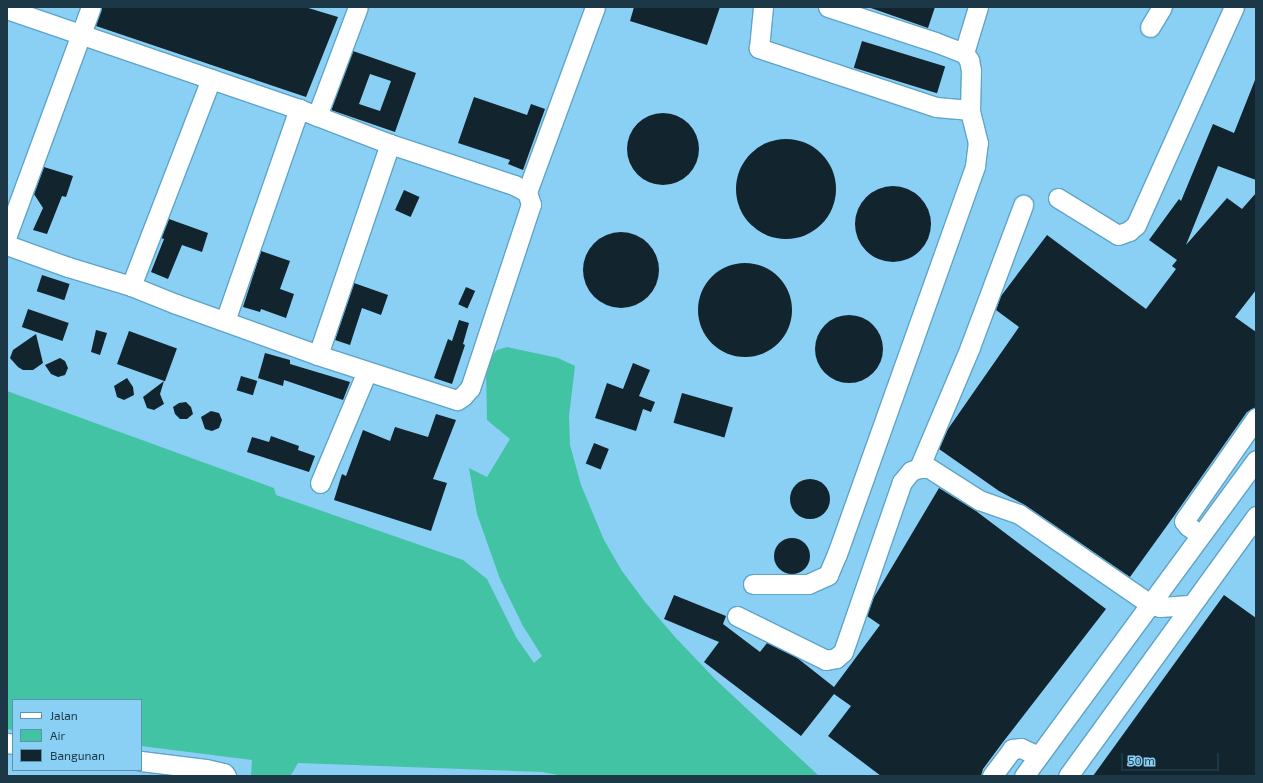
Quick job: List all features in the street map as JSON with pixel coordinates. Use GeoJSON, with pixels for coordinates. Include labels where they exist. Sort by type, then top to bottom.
{"type":"FeatureCollection","features":[{"type":"Feature","properties":{"kind":"street"},"geometry":{"type":"LineString","coordinates":[[7,235],[26,179],[91,7]]}},
{"type":"Feature","properties":{"kind":"street"},"geometry":{"type":"LineString","coordinates":[[317,116],[358,7]]}},
{"type":"Feature","properties":{"kind":"street"},"geometry":{"type":"LineString","coordinates":[[7,245],[131,286],[176,304],[318,355],[457,400],[470,388],[531,204],[527,192],[596,7]]}},
{"type":"Feature","properties":{"kind":"street"},"geometry":{"type":"LineString","coordinates":[[763,7],[759,48],[936,107],[970,110]]}},
{"type":"Feature","properties":{"kind":"street"},"geometry":{"type":"LineString","coordinates":[[753,584],[808,584],[828,575],[840,546],[975,166],[978,143],[970,110],[971,70],[969,60],[964,53],[828,7]]}},
{"type":"Feature","properties":{"kind":"street"},"geometry":{"type":"LineString","coordinates":[[964,53],[978,7]]}},
{"type":"Feature","properties":{"kind":"street"},"geometry":{"type":"LineString","coordinates":[[1150,27],[1162,7]]}},
{"type":"Feature","properties":{"kind":"street"},"geometry":{"type":"LineString","coordinates":[[1058,198],[1118,235],[1129,231],[1136,225],[1234,7]]}},
{"type":"Feature","properties":{"kind":"street"},"geometry":{"type":"LineString","coordinates":[[7,9],[298,109],[390,144],[514,185],[527,192]]}},
{"type":"Feature","properties":{"kind":"street"},"geometry":{"type":"LineString","coordinates":[[131,286],[211,79]]}},
{"type":"Feature","properties":{"kind":"street"},"geometry":{"type":"LineString","coordinates":[[225,321],[298,109]]}},
{"type":"Feature","properties":{"kind":"street"},"geometry":{"type":"LineString","coordinates":[[318,355],[390,144]]}},
{"type":"Feature","properties":{"kind":"street"},"geometry":{"type":"LineString","coordinates":[[919,468],[970,347],[1023,205]]}},
{"type":"Feature","properties":{"kind":"street"},"geometry":{"type":"LineString","coordinates":[[320,483],[367,371]]}},
{"type":"Feature","properties":{"kind":"street"},"geometry":{"type":"LineString","coordinates":[[1200,534],[1188,526],[1184,521],[1256,418]]}},
{"type":"Feature","properties":{"kind":"street"},"geometry":{"type":"LineString","coordinates":[[1024,776],[1252,465],[1228,457]]}},
{"type":"Feature","properties":{"kind":"street"},"geometry":{"type":"LineString","coordinates":[[737,616],[826,660],[836,658],[843,652],[902,482],[911,471],[919,468],[929,468],[980,500],[1018,514],[1150,604],[1160,607],[1190,605]]}},
{"type":"Feature","properties":{"kind":"street"},"geometry":{"type":"LineString","coordinates":[[1068,776],[1190,605],[1256,516]]}},
{"type":"Feature","properties":{"kind":"street"},"geometry":{"type":"LineString","coordinates":[[992,776],[1012,749],[1021,748],[1038,756]]}},
{"type":"Feature","properties":{"kind":"street"},"geometry":{"type":"LineString","coordinates":[[142,761],[206,769],[224,774],[226,776]]}},
{"type":"Feature","properties":{"kind":"water"},"geometry":{"type":"Polygon","coordinates":[[[507,347],[558,358],[575,366],[569,416],[570,445],[581,485],[604,540],[622,571],[645,602],[675,637],[715,679],[819,776],[563,776],[542,772],[298,763],[291,775],[251,776],[252,760],[142,746],[142,699],[12,699],[12,730],[7,729],[7,391],[274,488],[276,495],[463,560],[487,579],[516,637],[534,663],[542,656],[523,626],[500,579],[477,514],[469,468],[487,477],[510,439],[487,420],[486,368],[489,358],[497,350],[507,347]]]}},
{"type":"Feature","properties":{"kind":"building"},"geometry":{"type":"Polygon","coordinates":[[[102,7],[305,7],[338,17],[306,97],[96,26],[102,7]]]}},
{"type":"Feature","properties":{"kind":"building"},"geometry":{"type":"Polygon","coordinates":[[[634,7],[720,7],[707,45],[630,21],[634,7]]]}},
{"type":"Feature","properties":{"kind":"building"},"geometry":{"type":"Polygon","coordinates":[[[868,7],[935,7],[928,28],[868,7]]]}},
{"type":"Feature","properties":{"kind":"building"},"geometry":{"type":"Polygon","coordinates":[[[862,41],[945,66],[937,93],[854,68],[862,41]]]}},
{"type":"Feature","properties":{"kind":"building"},"geometry":{"type":"Polygon","coordinates":[[[353,51],[416,73],[395,132],[331,110],[353,51]],[[370,74],[359,104],[380,111],[391,81],[370,74]]]}},
{"type":"Feature","properties":{"kind":"building"},"geometry":{"type":"Polygon","coordinates":[[[1255,80],[1256,180],[1218,166],[1186,245],[1227,198],[1242,209],[1256,193],[1256,290],[1235,317],[1256,332],[1256,407],[1247,412],[1130,577],[1025,505],[999,491],[939,449],[948,429],[1019,327],[996,310],[1001,296],[1047,235],[1146,309],[1176,269],[1172,266],[1177,260],[1149,240],[1179,199],[1181,201],[1213,124],[1234,133],[1255,80]]]}},
{"type":"Feature","properties":{"kind":"building"},"geometry":{"type":"Polygon","coordinates":[[[474,97],[527,115],[531,104],[545,109],[523,170],[508,164],[510,160],[458,143],[474,97]]]}},
{"type":"Feature","properties":{"kind":"building"},"geometry":{"type":"Polygon","coordinates":[[[663,113],[683,119],[693,129],[699,149],[693,169],[683,179],[663,185],[643,179],[633,169],[627,149],[633,129],[643,119],[663,113]]]}},
{"type":"Feature","properties":{"kind":"building"},"geometry":{"type":"Polygon","coordinates":[[[786,139],[796,140],[814,147],[828,161],[835,179],[835,199],[828,217],[814,231],[796,238],[786,239],[776,238],[758,231],[744,217],[737,199],[736,189],[737,179],[744,161],[758,147],[776,140],[786,139]]]}},
{"type":"Feature","properties":{"kind":"building"},"geometry":{"type":"Polygon","coordinates":[[[44,167],[73,176],[66,197],[62,196],[47,234],[33,230],[43,208],[34,194],[44,167]]]}},
{"type":"Feature","properties":{"kind":"building"},"geometry":{"type":"Polygon","coordinates":[[[893,186],[907,189],[920,197],[928,210],[931,224],[928,238],[920,251],[907,259],[893,262],[879,259],[866,251],[858,238],[855,224],[858,210],[866,197],[879,189],[893,186]]]}},
{"type":"Feature","properties":{"kind":"building"},"geometry":{"type":"Polygon","coordinates":[[[404,190],[420,197],[411,217],[395,210],[404,190]]]}},
{"type":"Feature","properties":{"kind":"building"},"geometry":{"type":"Polygon","coordinates":[[[169,219],[208,233],[202,252],[182,245],[168,279],[151,272],[164,239],[161,238],[169,219]]]}},
{"type":"Feature","properties":{"kind":"building"},"geometry":{"type":"Polygon","coordinates":[[[621,232],[635,235],[648,243],[656,256],[659,270],[656,284],[648,297],[635,305],[621,308],[607,305],[594,297],[586,284],[583,270],[586,256],[594,243],[607,235],[621,232]]]}},
{"type":"Feature","properties":{"kind":"building"},"geometry":{"type":"Polygon","coordinates":[[[261,251],[290,261],[280,289],[294,294],[286,318],[261,309],[260,312],[243,307],[261,251]]]}},
{"type":"Feature","properties":{"kind":"building"},"geometry":{"type":"Polygon","coordinates":[[[745,263],[763,267],[778,277],[788,292],[792,310],[788,328],[778,343],[763,353],[745,357],[727,353],[712,343],[702,328],[698,310],[702,292],[712,277],[727,267],[745,263]]]}},
{"type":"Feature","properties":{"kind":"building"},"geometry":{"type":"Polygon","coordinates":[[[42,275],[70,284],[64,300],[37,291],[42,275]]]}},
{"type":"Feature","properties":{"kind":"building"},"geometry":{"type":"Polygon","coordinates":[[[354,283],[388,295],[381,315],[362,308],[350,345],[335,340],[354,283]]]}},
{"type":"Feature","properties":{"kind":"building"},"geometry":{"type":"Polygon","coordinates":[[[466,287],[475,291],[467,308],[458,304],[466,287]]]}},
{"type":"Feature","properties":{"kind":"building"},"geometry":{"type":"Polygon","coordinates":[[[28,309],[69,323],[62,341],[22,327],[28,309]]]}},
{"type":"Feature","properties":{"kind":"building"},"geometry":{"type":"Polygon","coordinates":[[[849,315],[862,318],[873,325],[880,336],[883,349],[880,362],[873,373],[862,380],[849,383],[836,380],[825,373],[818,362],[815,349],[818,336],[825,325],[836,318],[849,315]]]}},
{"type":"Feature","properties":{"kind":"building"},"geometry":{"type":"Polygon","coordinates":[[[459,320],[469,323],[463,344],[465,345],[452,384],[434,378],[448,339],[452,341],[459,320]]]}},
{"type":"Feature","properties":{"kind":"building"},"geometry":{"type":"Polygon","coordinates":[[[96,330],[107,333],[100,355],[91,352],[96,330]]]}},
{"type":"Feature","properties":{"kind":"building"},"geometry":{"type":"Polygon","coordinates":[[[129,331],[177,348],[165,381],[117,364],[129,331]]]}},
{"type":"Feature","properties":{"kind":"building"},"geometry":{"type":"Polygon","coordinates":[[[36,334],[43,363],[33,370],[23,370],[10,358],[13,350],[36,334]]]}},
{"type":"Feature","properties":{"kind":"building"},"geometry":{"type":"Polygon","coordinates":[[[265,353],[290,360],[290,364],[350,382],[343,400],[284,380],[283,386],[258,378],[265,353]]]}},
{"type":"Feature","properties":{"kind":"building"},"geometry":{"type":"Polygon","coordinates":[[[60,358],[65,361],[68,368],[65,375],[58,377],[51,374],[45,365],[60,358]]]}},
{"type":"Feature","properties":{"kind":"building"},"geometry":{"type":"Polygon","coordinates":[[[633,363],[650,370],[639,396],[655,402],[651,412],[643,409],[636,431],[595,418],[607,383],[623,389],[633,363]]]}},
{"type":"Feature","properties":{"kind":"building"},"geometry":{"type":"Polygon","coordinates":[[[241,376],[257,381],[253,395],[237,390],[241,376]]]}},
{"type":"Feature","properties":{"kind":"building"},"geometry":{"type":"Polygon","coordinates":[[[127,378],[133,387],[134,395],[124,400],[117,397],[114,386],[127,378]]]}},
{"type":"Feature","properties":{"kind":"building"},"geometry":{"type":"Polygon","coordinates":[[[164,381],[160,394],[164,404],[154,410],[147,408],[143,397],[164,381]]]}},
{"type":"Feature","properties":{"kind":"building"},"geometry":{"type":"Polygon","coordinates":[[[682,393],[733,408],[724,437],[673,423],[682,393]]]}},
{"type":"Feature","properties":{"kind":"building"},"geometry":{"type":"Polygon","coordinates":[[[186,402],[191,407],[193,414],[187,419],[180,419],[175,414],[173,407],[179,403],[186,402]]]}},
{"type":"Feature","properties":{"kind":"building"},"geometry":{"type":"Polygon","coordinates":[[[211,411],[219,413],[222,420],[219,428],[212,431],[205,429],[201,417],[211,411]]]}},
{"type":"Feature","properties":{"kind":"building"},"geometry":{"type":"Polygon","coordinates":[[[436,414],[456,420],[433,479],[447,483],[431,531],[334,500],[342,474],[346,476],[363,430],[390,441],[395,427],[428,437],[436,414]]]}},
{"type":"Feature","properties":{"kind":"building"},"geometry":{"type":"Polygon","coordinates":[[[271,436],[299,446],[298,450],[315,456],[309,472],[247,452],[252,437],[269,442],[271,436]]]}},
{"type":"Feature","properties":{"kind":"building"},"geometry":{"type":"Polygon","coordinates":[[[594,443],[609,449],[601,469],[586,463],[594,443]]]}},
{"type":"Feature","properties":{"kind":"building"},"geometry":{"type":"Polygon","coordinates":[[[810,479],[824,485],[830,499],[824,513],[810,519],[796,513],[790,499],[796,485],[810,479]]]}},
{"type":"Feature","properties":{"kind":"building"},"geometry":{"type":"Polygon","coordinates":[[[939,488],[976,511],[1106,609],[1003,742],[983,769],[981,776],[881,776],[828,736],[851,706],[834,694],[801,736],[704,662],[719,642],[664,619],[674,595],[726,616],[723,624],[760,652],[767,643],[796,657],[834,687],[880,625],[867,616],[873,599],[939,488]]]}},
{"type":"Feature","properties":{"kind":"building"},"geometry":{"type":"Polygon","coordinates":[[[796,538],[805,543],[809,549],[809,563],[805,569],[796,574],[788,574],[779,569],[775,563],[774,552],[779,543],[785,539],[796,538]]]}},
{"type":"Feature","properties":{"kind":"building"},"geometry":{"type":"Polygon","coordinates":[[[1224,595],[1256,618],[1256,776],[1093,776],[1224,595]]]}}]}
